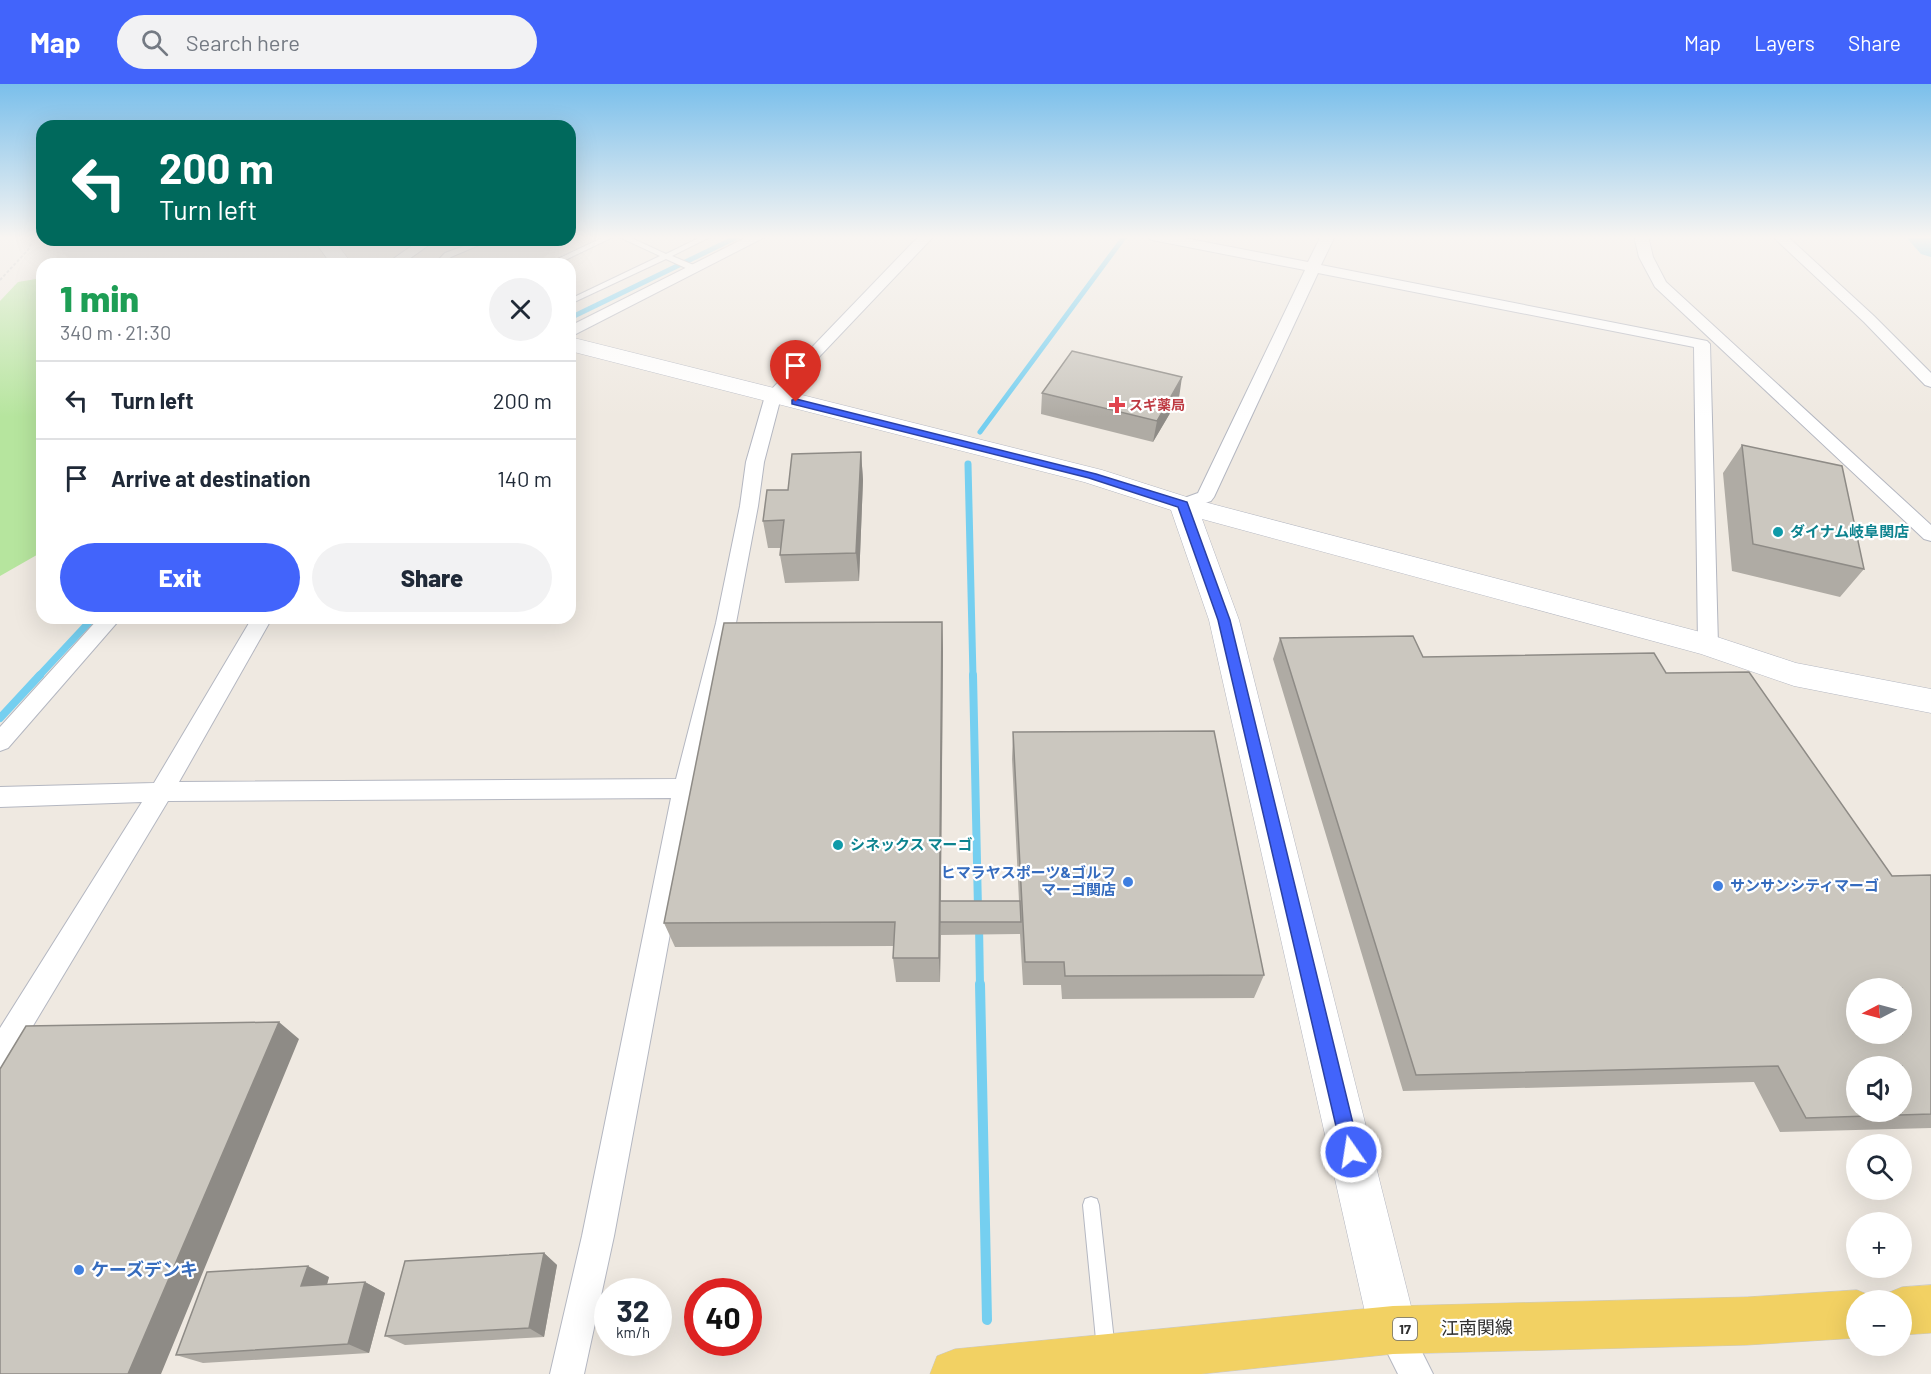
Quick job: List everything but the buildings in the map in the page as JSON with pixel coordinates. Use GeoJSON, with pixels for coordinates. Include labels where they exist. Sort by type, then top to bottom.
{"type":"FeatureCollection","features":[{"type":"Feature","properties":{"kind":"main road"},"geometry":{"type":"LineString","coordinates":[[1912,1310],[1931,1309]]}},
{"type":"Feature","properties":{"kind":"main road","name":"江南関線"},"geometry":{"type":"LineString","coordinates":[[955,1374],[1393,1330],[1747,1321],[1846,1315]]}},
{"type":"Feature","properties":{"kind":"street"},"geometry":{"type":"LineString","coordinates":[[576,329],[639,296]]}},
{"type":"Feature","properties":{"kind":"street"},"geometry":{"type":"LineString","coordinates":[[567,1374],[598,1236],[685,788],[726,623],[749,506],[755,462],[773,396],[869,296]]}},
{"type":"Feature","properties":{"kind":"street"},"geometry":{"type":"LineString","coordinates":[[1183,505],[1205,498],[1300,296]]}},
{"type":"Feature","properties":{"kind":"street"},"geometry":{"type":"LineString","coordinates":[[1457,296],[1702,344],[1707,645]]}},
{"type":"Feature","properties":{"kind":"street"},"geometry":{"type":"LineString","coordinates":[[1673,296],[1931,535]]}},
{"type":"Feature","properties":{"kind":"street"},"geometry":{"type":"LineString","coordinates":[[1844,296],[1904,352],[1931,382]]}},
{"type":"Feature","properties":{"kind":"street"},"geometry":{"type":"LineString","coordinates":[[576,346],[1092,476],[1183,505],[1707,645],[1794,674],[1931,701]]}},
{"type":"Feature","properties":{"kind":"street"},"geometry":{"type":"LineString","coordinates":[[1183,505],[1224,620],[1393,1330],[1416,1374]]}},
{"type":"Feature","properties":{"kind":"street"},"geometry":{"type":"LineString","coordinates":[[0,742],[106,624]]}},
{"type":"Feature","properties":{"kind":"street"},"geometry":{"type":"LineString","coordinates":[[0,1054],[161,792],[259,624]]}},
{"type":"Feature","properties":{"kind":"street"},"geometry":{"type":"LineString","coordinates":[[0,796],[161,792],[685,788]]}},
{"type":"Feature","properties":{"kind":"lane"},"geometry":{"type":"LineString","coordinates":[[1091,1205],[1107,1359]]}},
{"type":"Feature","properties":{"kind":"green space"},"geometry":{"type":"Polygon","coordinates":[[[5,296],[36,296],[36,555],[0,576],[0,301],[5,296]]]}},
{"type":"Feature","properties":{"kind":"waterway"},"geometry":{"type":"LineString","coordinates":[[576,315],[615,296]]}},
{"type":"Feature","properties":{"kind":"waterway"},"geometry":{"type":"LineString","coordinates":[[980,432],[1080,296]]}},
{"type":"Feature","properties":{"kind":"waterway"},"geometry":{"type":"LineString","coordinates":[[968,464],[973,677]]}},
{"type":"Feature","properties":{"kind":"waterway"},"geometry":{"type":"LineString","coordinates":[[38,677],[87,624]]}},
{"type":"Feature","properties":{"kind":"waterway"},"geometry":{"type":"LineString","coordinates":[[0,718],[40,675]]}},
{"type":"Feature","properties":{"kind":"waterway"},"geometry":{"type":"LineString","coordinates":[[973,675],[978,909]]}},
{"type":"Feature","properties":{"kind":"waterway"},"geometry":{"type":"LineString","coordinates":[[979,924],[980,986]]}},
{"type":"Feature","properties":{"kind":"waterway"},"geometry":{"type":"LineString","coordinates":[[980,984],[987,1320]]}},
{"type":"Feature","properties":{"kind":"place","name":"スギ薬局"},"geometry":{"type":"Point","coordinates":[1117,405]}},
{"type":"Feature","properties":{"kind":"place","name":"ダイナム岐阜関店"},"geometry":{"type":"Point","coordinates":[1778,532]}},
{"type":"Feature","properties":{"kind":"place","name":"シネックス マーゴ"},"geometry":{"type":"Point","coordinates":[838,845]}},
{"type":"Feature","properties":{"kind":"place","name":"ヒマラヤスポーツ&ゴルフ マーゴ関店"},"geometry":{"type":"Point","coordinates":[1128,882]}},
{"type":"Feature","properties":{"kind":"place","name":"サンサンシティマーゴ"},"geometry":{"type":"Point","coordinates":[1718,886]}},
{"type":"Feature","properties":{"kind":"place","name":"ケーズデンキ"},"geometry":{"type":"Point","coordinates":[79,1270]}},
{"type":"Feature","properties":{"kind":"route"},"geometry":{"type":"LineString","coordinates":[[796,402],[1092,476],[1183,505],[1224,620],[1351,1152]]}}]}
